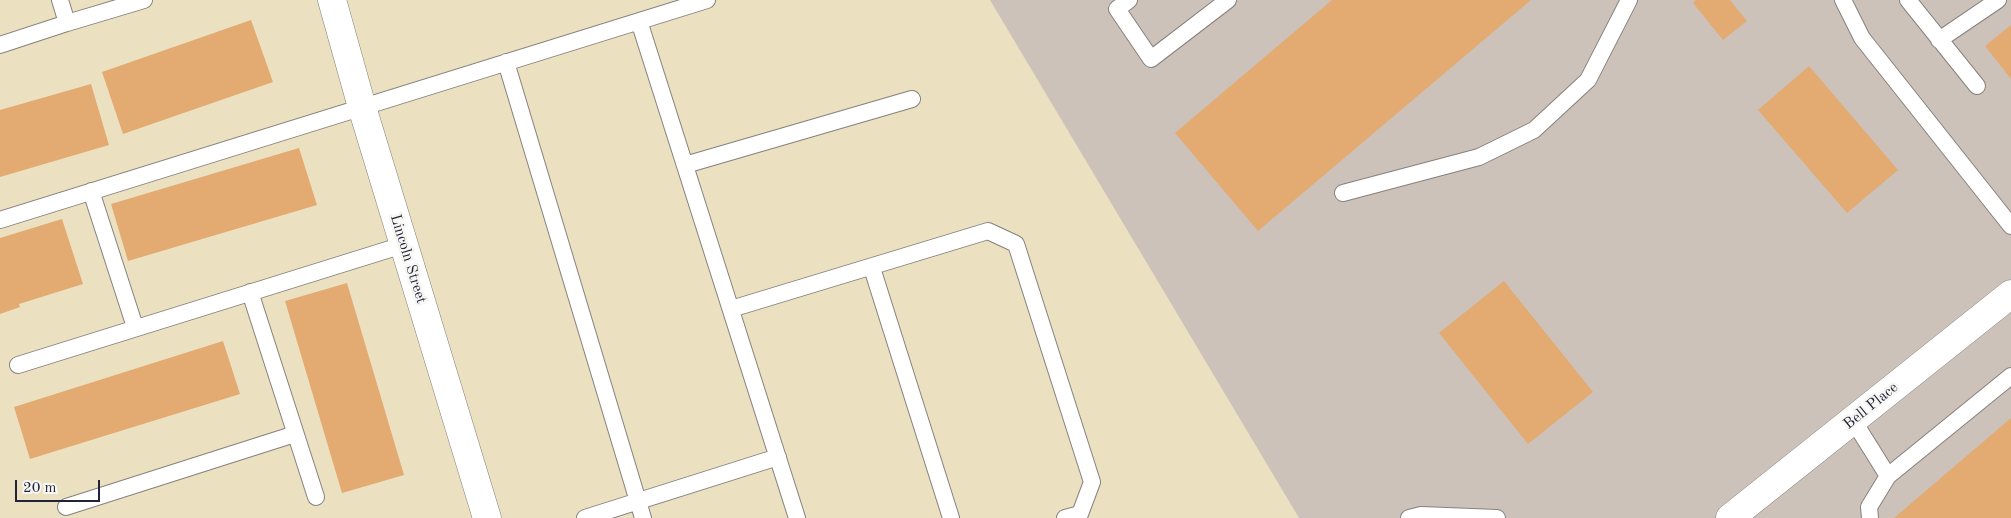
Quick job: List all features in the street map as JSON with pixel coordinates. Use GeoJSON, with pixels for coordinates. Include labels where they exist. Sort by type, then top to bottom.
{"type":"FeatureCollection","features":[{"type":"Feature","properties":{"kind":"street","name":"Lincoln Street"},"geometry":{"type":"LineString","coordinates":[[332,0],[403,245],[487,518]]}},
{"type":"Feature","properties":{"kind":"street","name":"Bell Place"},"geometry":{"type":"LineString","coordinates":[[1730,518],[2010,295]]}},
{"type":"Feature","properties":{"kind":"lane"},"geometry":{"type":"LineString","coordinates":[[60,0],[67,23]]}},
{"type":"Feature","properties":{"kind":"lane"},"geometry":{"type":"LineString","coordinates":[[0,45],[144,0]]}},
{"type":"Feature","properties":{"kind":"lane"},"geometry":{"type":"LineString","coordinates":[[0,220],[707,0]]}},
{"type":"Feature","properties":{"kind":"lane"},"geometry":{"type":"LineString","coordinates":[[1129,0],[1117,9],[1151,58],[1228,0]]}},
{"type":"Feature","properties":{"kind":"lane"},"geometry":{"type":"LineString","coordinates":[[1343,194],[1479,157],[1534,130],[1588,80],[1629,0]]}},
{"type":"Feature","properties":{"kind":"lane"},"geometry":{"type":"LineString","coordinates":[[1843,0],[1862,38],[2011,226]]}},
{"type":"Feature","properties":{"kind":"lane"},"geometry":{"type":"LineString","coordinates":[[1908,0],[1977,86]]}},
{"type":"Feature","properties":{"kind":"lane"},"geometry":{"type":"LineString","coordinates":[[1939,40],[1998,0]]}},
{"type":"Feature","properties":{"kind":"lane"},"geometry":{"type":"LineString","coordinates":[[639,21],[797,518]]}},
{"type":"Feature","properties":{"kind":"lane"},"geometry":{"type":"LineString","coordinates":[[506,62],[643,518]]}},
{"type":"Feature","properties":{"kind":"lane"},"geometry":{"type":"LineString","coordinates":[[685,165],[912,99]]}},
{"type":"Feature","properties":{"kind":"lane"},"geometry":{"type":"LineString","coordinates":[[91,192],[135,327]]}},
{"type":"Feature","properties":{"kind":"lane"},"geometry":{"type":"LineString","coordinates":[[731,309],[872,268],[988,231],[1016,244],[1092,482],[1080,514],[1065,518]]}},
{"type":"Feature","properties":{"kind":"lane"},"geometry":{"type":"LineString","coordinates":[[18,365],[403,245]]}},
{"type":"Feature","properties":{"kind":"lane"},"geometry":{"type":"LineString","coordinates":[[872,268],[951,518]]}},
{"type":"Feature","properties":{"kind":"lane"},"geometry":{"type":"LineString","coordinates":[[250,292],[316,498]]}},
{"type":"Feature","properties":{"kind":"lane"},"geometry":{"type":"LineString","coordinates":[[1870,518],[1869,507],[1888,476],[2011,376]]}},
{"type":"Feature","properties":{"kind":"lane"},"geometry":{"type":"LineString","coordinates":[[1853,420],[1888,476]]}},
{"type":"Feature","properties":{"kind":"lane"},"geometry":{"type":"LineString","coordinates":[[66,507],[296,434]]}},
{"type":"Feature","properties":{"kind":"lane"},"geometry":{"type":"LineString","coordinates":[[585,518],[778,457]]}},
{"type":"Feature","properties":{"kind":"lane"},"geometry":{"type":"LineString","coordinates":[[1409,518],[1421,515],[1497,518]]}},
{"type":"Feature","properties":{"kind":"shaded area"},"geometry":{"type":"Polygon","coordinates":[[[990,0],[2011,0],[2011,518],[1299,518],[990,0]]]}},
{"type":"Feature","properties":{"kind":"building"},"geometry":{"type":"Polygon","coordinates":[[[1332,0],[1531,0],[1258,231],[1175,133],[1332,0]]]}},
{"type":"Feature","properties":{"kind":"building"},"geometry":{"type":"Polygon","coordinates":[[[1696,0],[1730,0],[1747,21],[1723,40],[1693,3],[1696,0]]]}},
{"type":"Feature","properties":{"kind":"building"},"geometry":{"type":"Polygon","coordinates":[[[251,20],[273,82],[123,134],[102,72],[251,20]]]}},
{"type":"Feature","properties":{"kind":"building"},"geometry":{"type":"Polygon","coordinates":[[[2011,25],[2011,79],[1985,46],[2011,25]]]}},
{"type":"Feature","properties":{"kind":"building"},"geometry":{"type":"Polygon","coordinates":[[[1809,66],[1898,170],[1847,213],[1758,110],[1809,66]]]}},
{"type":"Feature","properties":{"kind":"building"},"geometry":{"type":"Polygon","coordinates":[[[91,84],[109,145],[0,177],[0,110],[91,84]]]}},
{"type":"Feature","properties":{"kind":"building"},"geometry":{"type":"Polygon","coordinates":[[[299,148],[317,205],[128,261],[111,204],[299,148]]]}},
{"type":"Feature","properties":{"kind":"building"},"geometry":{"type":"Polygon","coordinates":[[[62,219],[83,284],[19,304],[20,307],[0,314],[0,238],[62,219]]]}},
{"type":"Feature","properties":{"kind":"building"},"geometry":{"type":"Polygon","coordinates":[[[1504,281],[1593,392],[1528,444],[1439,333],[1504,281]]]}},
{"type":"Feature","properties":{"kind":"building"},"geometry":{"type":"Polygon","coordinates":[[[347,283],[404,475],[342,493],[285,301],[347,283]]]}},
{"type":"Feature","properties":{"kind":"building"},"geometry":{"type":"Polygon","coordinates":[[[223,341],[240,394],[30,459],[14,407],[223,341]]]}},
{"type":"Feature","properties":{"kind":"building"},"geometry":{"type":"Polygon","coordinates":[[[2011,418],[2011,518],[1894,518],[2011,418]]]}}]}
